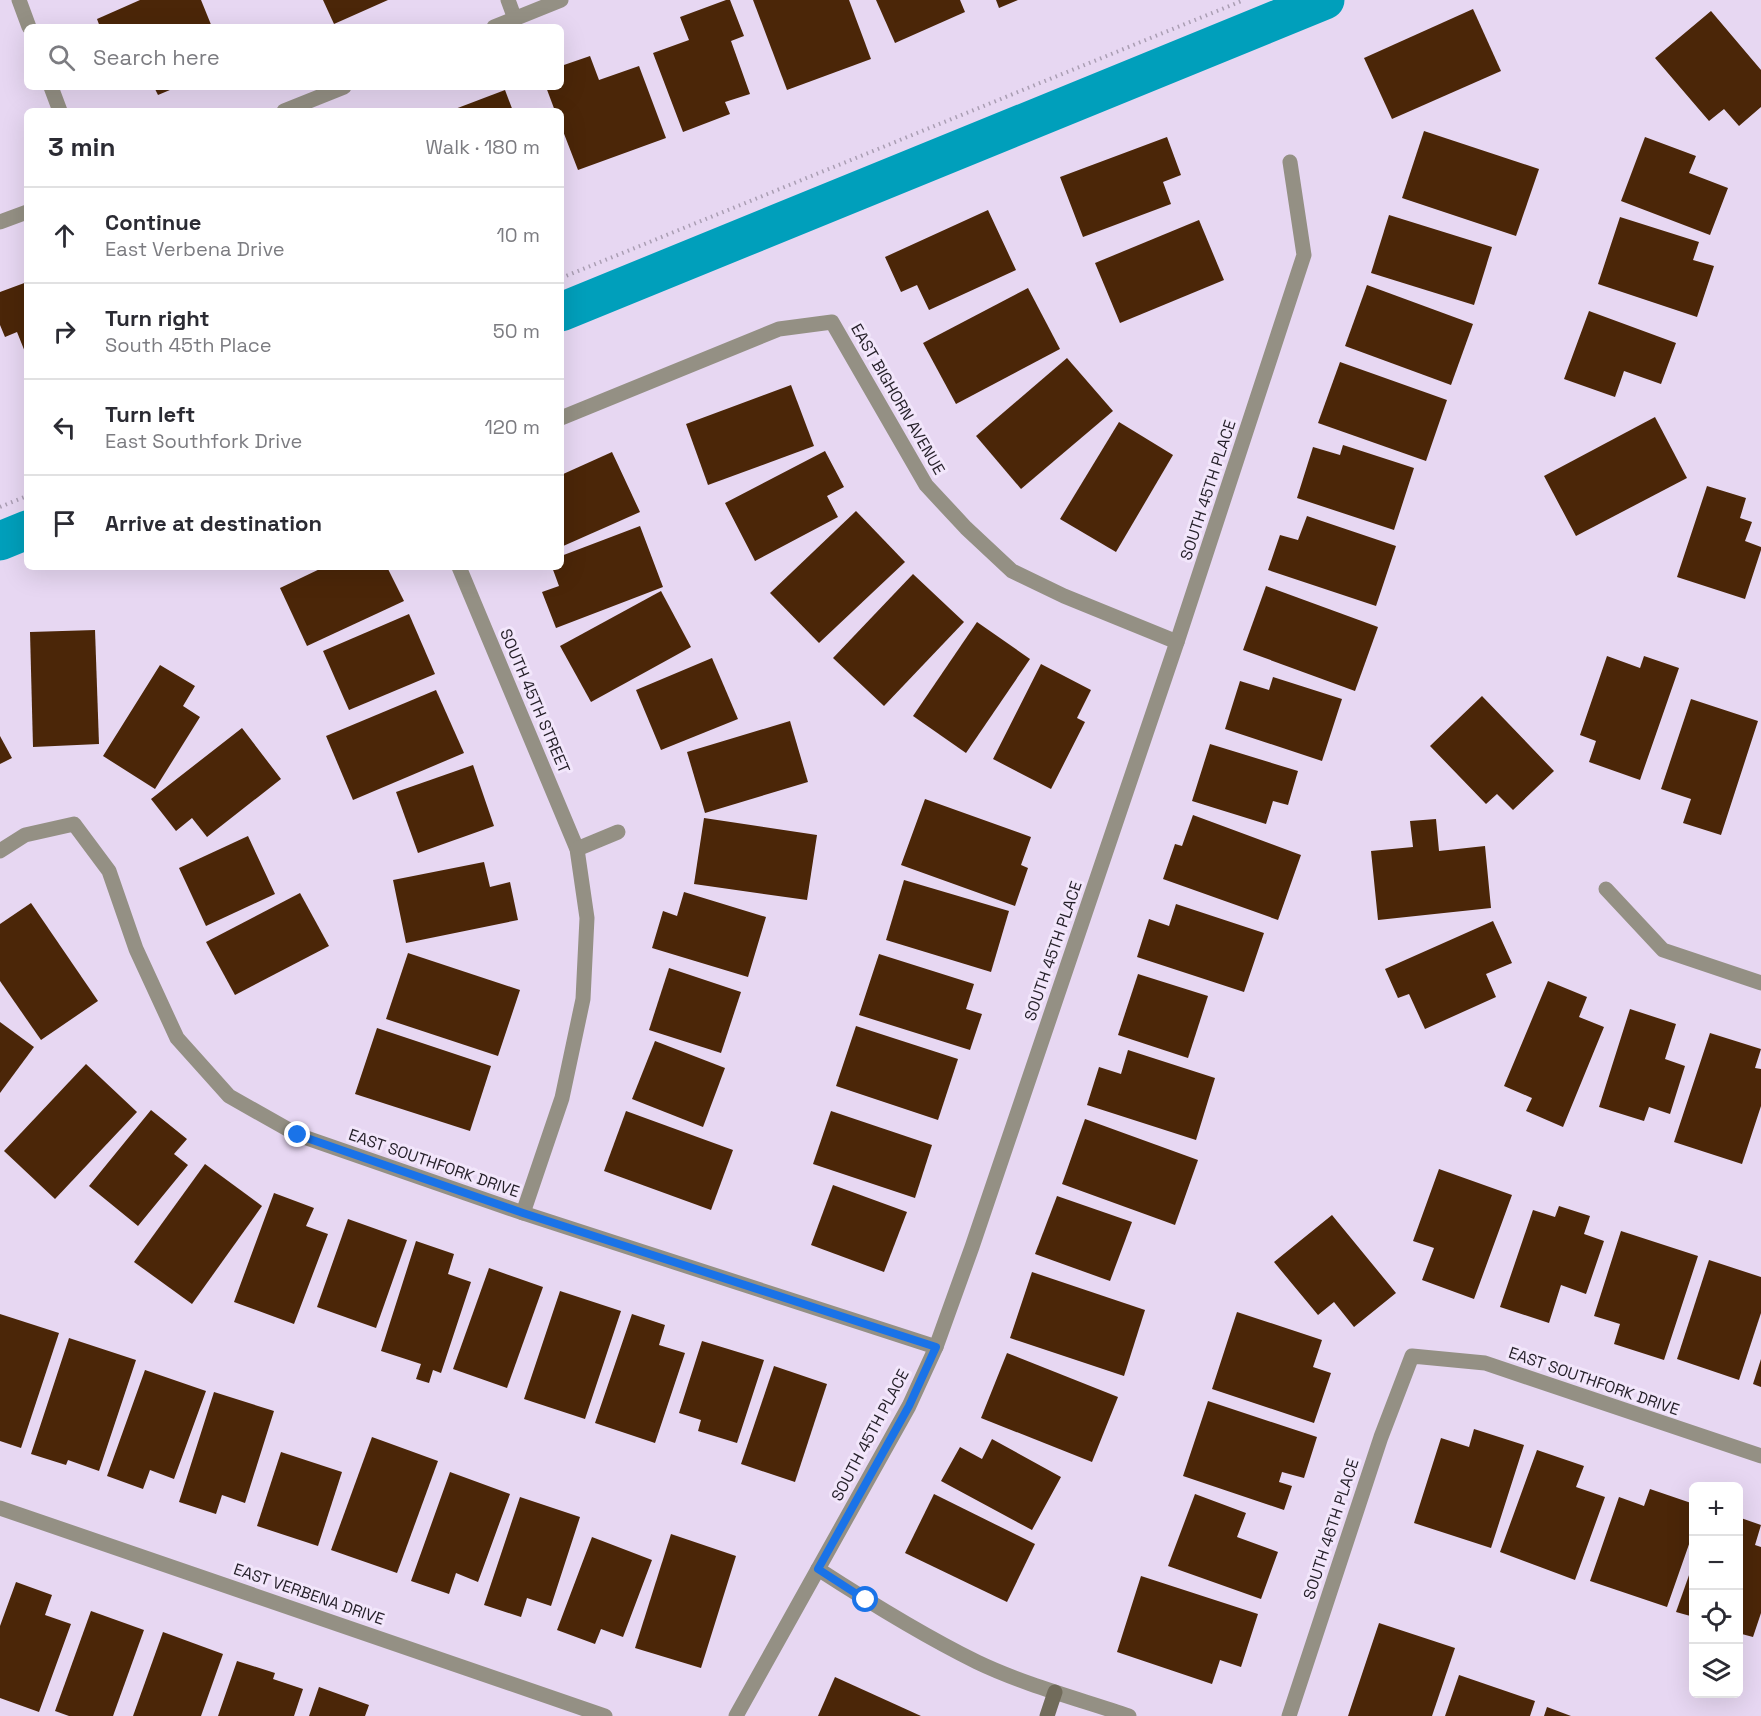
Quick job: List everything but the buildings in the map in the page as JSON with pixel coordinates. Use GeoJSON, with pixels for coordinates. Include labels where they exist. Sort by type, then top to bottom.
{"type":"FeatureCollection","features":[{"type":"Feature","properties":{"kind":"street"},"geometry":{"type":"LineString","coordinates":[[19,0],[28,24]]}},
{"type":"Feature","properties":{"kind":"street"},"geometry":{"type":"LineString","coordinates":[[508,0],[515,19]]}},
{"type":"Feature","properties":{"kind":"street"},"geometry":{"type":"LineString","coordinates":[[502,24],[561,0]]}},
{"type":"Feature","properties":{"kind":"street"},"geometry":{"type":"LineString","coordinates":[[52,90],[59,108]]}},
{"type":"Feature","properties":{"kind":"street"},"geometry":{"type":"LineString","coordinates":[[292,108],[336,90]]}},
{"type":"Feature","properties":{"kind":"street","name":"SOUTH 45TH PLACE"},"geometry":{"type":"LineString","coordinates":[[736,1716],[909,1406],[936,1347],[980,1225],[1177,642],[1304,255],[1290,162]]}},
{"type":"Feature","properties":{"kind":"street"},"geometry":{"type":"LineString","coordinates":[[0,222],[24,213]]}},
{"type":"Feature","properties":{"kind":"street","name":"EAST BIGHORN AVENUE"},"geometry":{"type":"LineString","coordinates":[[564,417],[779,329],[832,322],[926,485],[966,528],[1012,570],[1064,596],[1177,642]]}},
{"type":"Feature","properties":{"kind":"street","name":"SOUTH 45TH STREET"},"geometry":{"type":"LineString","coordinates":[[460,570],[577,849],[587,918],[583,999],[562,1098],[523,1213]]}},
{"type":"Feature","properties":{"kind":"street","name":"EAST SOUTHFORK DRIVE"},"geometry":{"type":"LineString","coordinates":[[0,850],[25,835],[74,824],[109,871],[136,949],[177,1038],[229,1096],[298,1135],[523,1213],[936,1347]]}},
{"type":"Feature","properties":{"kind":"street"},"geometry":{"type":"LineString","coordinates":[[577,849],[618,832]]}},
{"type":"Feature","properties":{"kind":"street"},"geometry":{"type":"LineString","coordinates":[[1606,889],[1663,950],[1761,983]]}},
{"type":"Feature","properties":{"kind":"street","name":"EAST SOUTHFORK DRIVE"},"geometry":{"type":"LineString","coordinates":[[1412,1356],[1485,1363],[1761,1456]]}},
{"type":"Feature","properties":{"kind":"street","name":"SOUTH 46TH PLACE"},"geometry":{"type":"LineString","coordinates":[[1289,1716],[1381,1437],[1412,1356]]}},
{"type":"Feature","properties":{"kind":"street","name":"EAST VERBENA DRIVE"},"geometry":{"type":"LineString","coordinates":[[0,1508],[605,1716]]}},
{"type":"Feature","properties":{"kind":"street"},"geometry":{"type":"LineString","coordinates":[[818,1569],[866,1600],[978,1662],[1055,1692],[1129,1716]]}},
{"type":"Feature","properties":{"kind":"street"},"geometry":{"type":"LineString","coordinates":[[1047,1716],[1055,1692]]}},
{"type":"Feature","properties":{"kind":"path"},"geometry":{"type":"LineString","coordinates":[[564,277],[1244,0]]}},
{"type":"Feature","properties":{"kind":"path"},"geometry":{"type":"LineString","coordinates":[[0,507],[24,497]]}},
{"type":"Feature","properties":{"kind":"waterway"},"geometry":{"type":"LineString","coordinates":[[564,311],[1325,0]]}},
{"type":"Feature","properties":{"kind":"waterway"},"geometry":{"type":"LineString","coordinates":[[0,541],[24,531]]}},
{"type":"Feature","properties":{"kind":"route"},"geometry":{"type":"LineString","coordinates":[[298,1135],[523,1213],[936,1347],[909,1406],[818,1569],[866,1600]]}}]}
